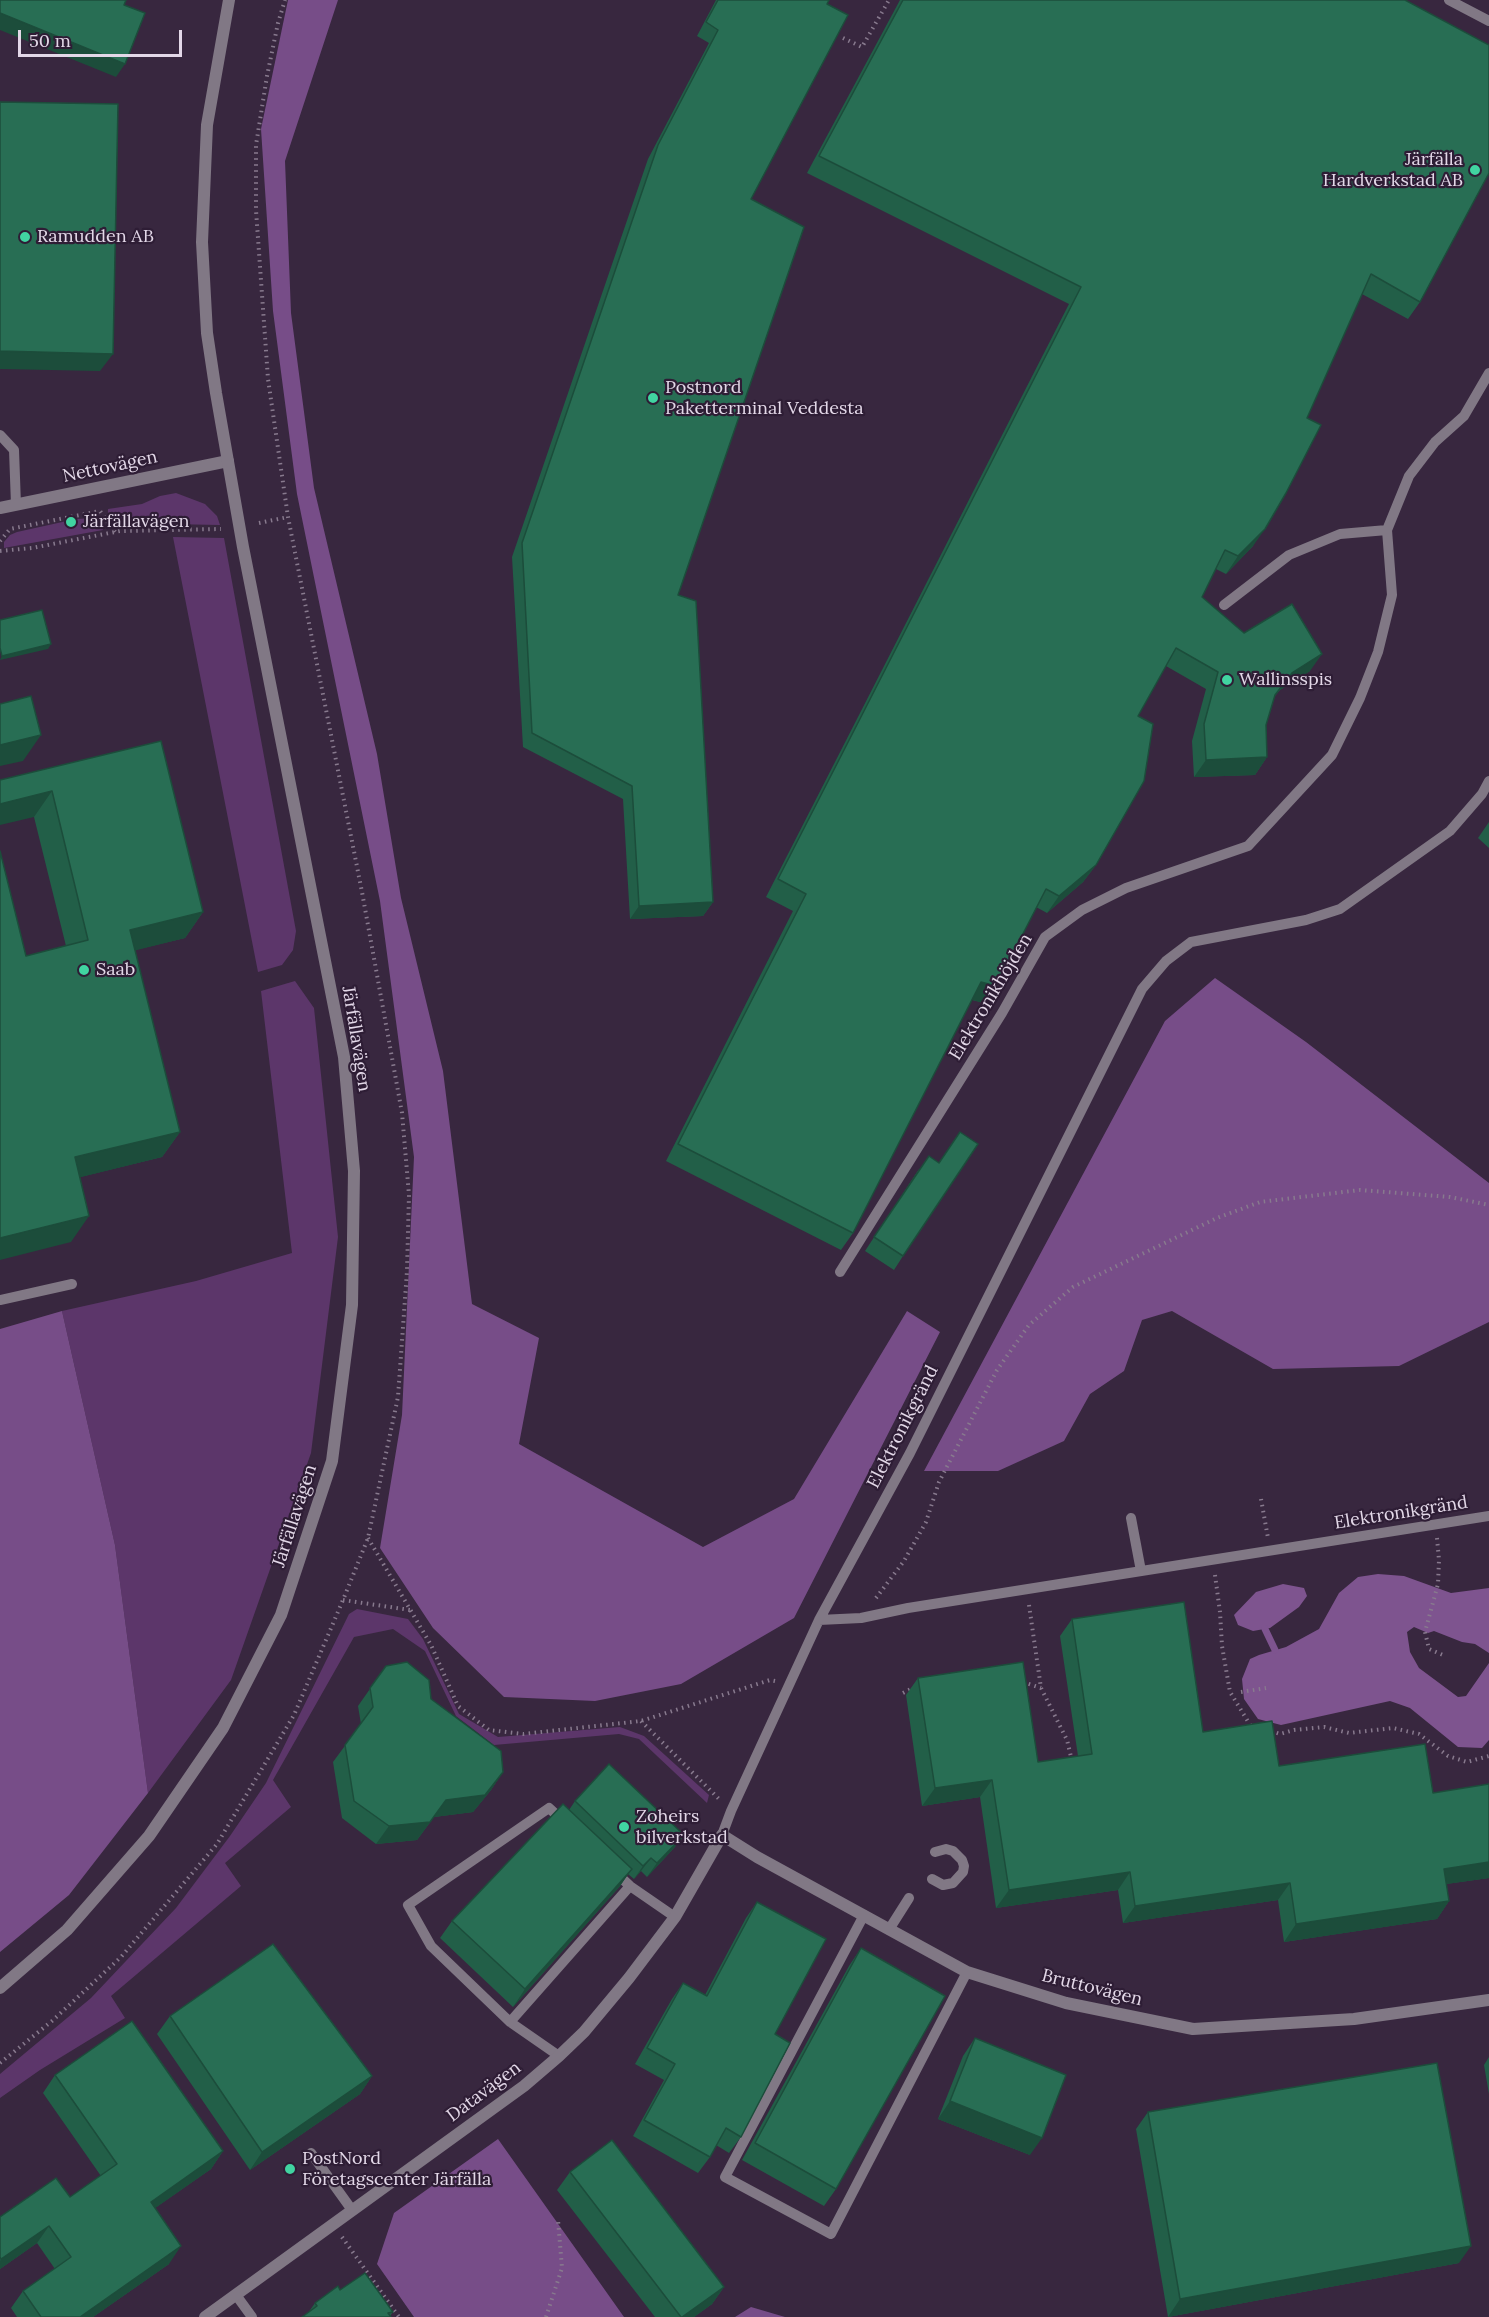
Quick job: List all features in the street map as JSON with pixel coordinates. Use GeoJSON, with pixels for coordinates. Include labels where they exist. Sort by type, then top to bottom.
{"type":"FeatureCollection","features":[{"type":"Feature","properties":{"kind":"street","name":"Järfällavägen"},"geometry":{"type":"LineString","coordinates":[[0,1988],[67,1930],[149,1836],[223,1728],[281,1615],[332,1461],[352,1305],[354,1171],[344,1057],[228,461],[207,333],[202,242],[207,125],[229,0]]}},
{"type":"Feature","properties":{"kind":"street","name":"Nettovägen"},"geometry":{"type":"LineString","coordinates":[[0,508],[228,461]]}},
{"type":"Feature","properties":{"kind":"street","name":"Bruttovägen"},"geometry":{"type":"LineString","coordinates":[[722,1835],[967,1972],[1066,2003],[1193,2029],[1354,2019],[1489,2000]]}},
{"type":"Feature","properties":{"kind":"street","name":"Datavägen"},"geometry":{"type":"LineString","coordinates":[[205,2317],[524,2086],[559,2056],[584,2032],[675,1917],[722,1835]]}},
{"type":"Feature","properties":{"kind":"lane"},"geometry":{"type":"LineString","coordinates":[[1449,0],[1489,21]]}},
{"type":"Feature","properties":{"kind":"lane","name":"Elektronikhöjden"},"geometry":{"type":"LineString","coordinates":[[840,1272],[1002,1013],[1045,937],[1082,910],[1126,888],[1248,846],[1332,755],[1360,698],[1378,652],[1392,595],[1387,530],[1409,476],[1435,442],[1464,416],[1489,373]]}},
{"type":"Feature","properties":{"kind":"lane"},"geometry":{"type":"LineString","coordinates":[[0,435],[14,450],[16,505]]}},
{"type":"Feature","properties":{"kind":"lane"},"geometry":{"type":"LineString","coordinates":[[1224,605],[1289,555],[1340,534],[1387,530]]}},
{"type":"Feature","properties":{"kind":"lane","name":"Elektronikgränd"},"geometry":{"type":"LineString","coordinates":[[722,1835],[819,1620],[910,1453],[1142,990],[1166,961],[1191,942],[1306,920],[1340,909],[1450,831],[1482,794],[1489,781]]}},
{"type":"Feature","properties":{"kind":"lane"},"geometry":{"type":"LineString","coordinates":[[0,1300],[72,1284]]}},
{"type":"Feature","properties":{"kind":"lane","name":"Elektronikgränd"},"geometry":{"type":"LineString","coordinates":[[819,1620],[861,1618],[908,1608],[1489,1516]]}},
{"type":"Feature","properties":{"kind":"lane"},"geometry":{"type":"LineString","coordinates":[[1131,1518],[1141,1571]]}},
{"type":"Feature","properties":{"kind":"lane"},"geometry":{"type":"LineString","coordinates":[[559,2056],[510,2022],[431,1946],[408,1905],[549,1808],[573,1832]]}},
{"type":"Feature","properties":{"kind":"lane"},"geometry":{"type":"LineString","coordinates":[[932,1879],[943,1885],[953,1883],[958,1880],[964,1866],[962,1860],[953,1851],[946,1849],[935,1852]]}},
{"type":"Feature","properties":{"kind":"lane"},"geometry":{"type":"LineString","coordinates":[[605,1863],[630,1886],[675,1917]]}},
{"type":"Feature","properties":{"kind":"lane"},"geometry":{"type":"LineString","coordinates":[[510,2022],[630,1886]]}},
{"type":"Feature","properties":{"kind":"lane"},"geometry":{"type":"LineString","coordinates":[[890,1928],[909,1898]]}},
{"type":"Feature","properties":{"kind":"lane"},"geometry":{"type":"LineString","coordinates":[[864,1915],[725,2177],[831,2234],[967,1972]]}},
{"type":"Feature","properties":{"kind":"lane"},"geometry":{"type":"LineString","coordinates":[[311,2153],[352,2210]]}},
{"type":"Feature","properties":{"kind":"lane"},"geometry":{"type":"LineString","coordinates":[[236,2295],[252,2317]]}},
{"type":"Feature","properties":{"kind":"path"},"geometry":{"type":"LineString","coordinates":[[0,2063],[52,2021],[121,1957],[217,1844],[294,1715],[344,1600],[368,1538],[398,1397],[407,1271],[409,1195],[405,1141],[395,1063],[288,518],[268,379],[260,272],[256,145],[265,87],[285,0]]}},
{"type":"Feature","properties":{"kind":"path"},"geometry":{"type":"LineString","coordinates":[[843,38],[862,47],[889,0]]}},
{"type":"Feature","properties":{"kind":"path"},"geometry":{"type":"LineString","coordinates":[[0,541],[10,529],[100,511],[115,532]]}},
{"type":"Feature","properties":{"kind":"path"},"geometry":{"type":"LineString","coordinates":[[259,523],[288,518]]}},
{"type":"Feature","properties":{"kind":"path"},"geometry":{"type":"LineString","coordinates":[[0,551],[33,548],[115,532],[220,529]]}},
{"type":"Feature","properties":{"kind":"path"},"geometry":{"type":"LineString","coordinates":[[861,1618],[904,1562],[926,1522],[939,1482],[997,1370],[1029,1325],[1073,1287],[1217,1218],[1260,1202],[1360,1190],[1450,1197],[1489,1205]]}},
{"type":"Feature","properties":{"kind":"path"},"geometry":{"type":"LineString","coordinates":[[1261,1499],[1270,1550]]}},
{"type":"Feature","properties":{"kind":"path"},"geometry":{"type":"LineString","coordinates":[[1436,1525],[1439,1560],[1438,1584],[1425,1632],[1429,1648],[1443,1655]]}},
{"type":"Feature","properties":{"kind":"path"},"geometry":{"type":"LineString","coordinates":[[368,1538],[431,1645],[458,1706],[489,1730],[523,1734],[641,1721],[770,1680],[791,1683]]}},
{"type":"Feature","properties":{"kind":"path"},"geometry":{"type":"LineString","coordinates":[[1213,1560],[1220,1612],[1221,1646],[1230,1692],[1257,1736]]}},
{"type":"Feature","properties":{"kind":"path"},"geometry":{"type":"LineString","coordinates":[[1026,1589],[1041,1688],[1067,1740],[1073,1766]]}},
{"type":"Feature","properties":{"kind":"path"},"geometry":{"type":"LineString","coordinates":[[344,1600],[410,1610]]}},
{"type":"Feature","properties":{"kind":"path"},"geometry":{"type":"LineString","coordinates":[[1021,1681],[1041,1688]]}},
{"type":"Feature","properties":{"kind":"path"},"geometry":{"type":"LineString","coordinates":[[903,1693],[923,1685]]}},
{"type":"Feature","properties":{"kind":"path"},"geometry":{"type":"LineString","coordinates":[[1241,1692],[1266,1688]]}},
{"type":"Feature","properties":{"kind":"path"},"geometry":{"type":"LineString","coordinates":[[641,1721],[731,1811]]}},
{"type":"Feature","properties":{"kind":"path"},"geometry":{"type":"LineString","coordinates":[[1251,1726],[1280,1734],[1324,1727],[1349,1733],[1393,1728],[1419,1734],[1449,1756],[1467,1762],[1489,1756]]}},
{"type":"Feature","properties":{"kind":"path"},"geometry":{"type":"LineString","coordinates":[[546,2317],[562,2268],[558,2220]]}},
{"type":"Feature","properties":{"kind":"path"},"geometry":{"type":"LineString","coordinates":[[333,2224],[399,2317]]}},
{"type":"Feature","properties":{"kind":"shaded area"},"geometry":{"type":"Polygon","coordinates":[[[288,0],[338,0],[285,161],[291,313],[314,488],[377,754],[401,898],[443,1071],[472,1304],[539,1338],[519,1444],[703,1547],[794,1499],[907,1311],[940,1332],[794,1618],[681,1684],[595,1701],[504,1697],[433,1628],[380,1548],[402,1415],[414,1157],[380,901],[297,494],[273,311],[261,129],[288,0]]]}},
{"type":"Feature","properties":{"kind":"shaded area"},"geometry":{"type":"Polygon","coordinates":[[[176,493],[205,504],[217,516],[220,525],[169,524],[120,528],[113,524],[108,512],[108,509],[142,504],[160,496],[176,493]]]}},
{"type":"Feature","properties":{"kind":"shaded area"},"geometry":{"type":"Polygon","coordinates":[[[97,518],[102,522],[103,530],[4,548],[4,542],[10,535],[17,532],[76,519],[97,518]]]}},
{"type":"Feature","properties":{"kind":"shaded area"},"geometry":{"type":"Polygon","coordinates":[[[173,537],[224,538],[296,931],[293,950],[282,965],[258,972],[173,537]]]}},
{"type":"Feature","properties":{"kind":"shaded area"},"geometry":{"type":"Polygon","coordinates":[[[1215,978],[1306,1042],[1489,1183],[1489,1322],[1399,1366],[1273,1369],[1172,1311],[1142,1320],[1124,1371],[1090,1394],[1064,1441],[998,1471],[924,1471],[1165,1021],[1215,978]]]}},
{"type":"Feature","properties":{"kind":"shaded area"},"geometry":{"type":"Polygon","coordinates":[[[295,981],[314,1008],[338,1237],[311,1453],[231,1680],[148,1793],[115,1545],[62,1311],[196,1281],[292,1253],[261,991],[295,981]]]}},
{"type":"Feature","properties":{"kind":"shaded area"},"geometry":{"type":"Polygon","coordinates":[[[62,1311],[115,1545],[148,1793],[69,1895],[0,1952],[0,1329],[62,1311]]]}},
{"type":"Feature","properties":{"kind":"shaded area"},"geometry":{"type":"Polygon","coordinates":[[[1378,1574],[1404,1576],[1451,1593],[1489,1588],[1489,1653],[1475,1644],[1462,1642],[1434,1631],[1428,1633],[1414,1627],[1407,1632],[1410,1652],[1419,1668],[1458,1697],[1466,1696],[1489,1663],[1489,1740],[1482,1748],[1458,1747],[1410,1708],[1390,1701],[1281,1725],[1258,1719],[1244,1699],[1242,1679],[1250,1659],[1286,1647],[1319,1629],[1339,1593],[1358,1577],[1378,1574]]]}},
{"type":"Feature","properties":{"kind":"shaded area"},"geometry":{"type":"Polygon","coordinates":[[[1283,1584],[1304,1588],[1307,1596],[1299,1607],[1270,1628],[1253,1631],[1238,1625],[1234,1615],[1256,1592],[1283,1584]]]}},
{"type":"Feature","properties":{"kind":"shaded area"},"geometry":{"type":"Polygon","coordinates":[[[357,1609],[408,1619],[423,1639],[459,1714],[498,1737],[620,1727],[644,1736],[709,1795],[707,1803],[639,1739],[619,1734],[494,1745],[456,1716],[425,1651],[393,1629],[354,1637],[273,1780],[291,1807],[225,1863],[241,1886],[111,1996],[125,2018],[40,2070],[0,2098],[0,2074],[91,1998],[176,1908],[230,1836],[266,1783],[349,1614],[357,1609]]]}},
{"type":"Feature","properties":{"kind":"shaded area"},"geometry":{"type":"Polygon","coordinates":[[[498,2139],[624,2317],[414,2317],[377,2264],[394,2213],[498,2139]]]}},
{"type":"Feature","properties":{"kind":"shaded area"},"geometry":{"type":"Polygon","coordinates":[[[751,2307],[785,2317],[735,2317],[751,2307]]]}},
{"type":"Feature","properties":{"kind":"building"},"geometry":{"type":"Polygon","coordinates":[[[0,0],[126,0],[124,5],[145,13],[125,64],[0,13],[0,0]]]}},
{"type":"Feature","properties":{"kind":"building","name":"Postnord Paketterminal Veddesta"},"geometry":{"type":"Polygon","coordinates":[[[718,0],[829,0],[827,4],[848,15],[751,199],[804,227],[678,595],[696,601],[713,902],[639,906],[632,786],[532,733],[522,543],[658,145],[718,30],[706,22],[718,0]]]}},
{"type":"Feature","properties":{"kind":"building"},"geometry":{"type":"Polygon","coordinates":[[[903,0],[1405,0],[1489,45],[1489,173],[1420,302],[1371,274],[1307,418],[1321,425],[1286,493],[1265,529],[1238,556],[1225,550],[1202,597],[1244,633],[1292,604],[1322,654],[1292,673],[1275,695],[1266,725],[1267,757],[1206,760],[1204,724],[1218,672],[1176,648],[1138,716],[1153,724],[1144,781],[1096,865],[1059,896],[1046,889],[996,986],[981,982],[853,1233],[678,1144],[806,894],[778,879],[1081,287],[819,156],[903,0]]]}},
{"type":"Feature","properties":{"kind":"building"},"geometry":{"type":"Polygon","coordinates":[[[0,102],[118,104],[113,354],[0,351],[0,102]]]}},
{"type":"Feature","properties":{"kind":"building"},"geometry":{"type":"Polygon","coordinates":[[[42,610],[51,644],[2,656],[0,620],[42,610]]]}},
{"type":"Feature","properties":{"kind":"building"},"geometry":{"type":"Polygon","coordinates":[[[31,696],[41,735],[0,745],[0,704],[31,696]]]}},
{"type":"Feature","properties":{"kind":"building"},"geometry":{"type":"Polygon","coordinates":[[[161,741],[203,912],[130,930],[180,1132],[75,1157],[89,1216],[0,1238],[0,851],[26,956],[88,940],[52,791],[0,804],[0,780],[161,741]]]}},
{"type":"Feature","properties":{"kind":"building"},"geometry":{"type":"Polygon","coordinates":[[[960,1132],[978,1144],[903,1256],[874,1237],[929,1156],[939,1163],[960,1132]]]}},
{"type":"Feature","properties":{"kind":"building"},"geometry":{"type":"Polygon","coordinates":[[[1184,1602],[1203,1732],[1272,1721],[1279,1766],[1425,1744],[1433,1793],[1489,1784],[1489,1862],[1444,1869],[1449,1901],[1296,1924],[1290,1883],[1135,1906],[1130,1872],[1009,1890],[992,1780],[935,1788],[918,1678],[1023,1662],[1038,1762],[1092,1754],[1072,1619],[1184,1602]]]}},
{"type":"Feature","properties":{"kind":"building"},"geometry":{"type":"Polygon","coordinates":[[[407,1662],[429,1680],[431,1699],[501,1751],[503,1772],[485,1795],[446,1800],[430,1822],[389,1826],[354,1801],[345,1745],[373,1707],[370,1688],[386,1666],[407,1662]]]}},
{"type":"Feature","properties":{"kind":"building","name":"Zoheirs bilverkstad"},"geometry":{"type":"Polygon","coordinates":[[[609,1764],[684,1835],[657,1863],[651,1858],[643,1866],[575,1801],[609,1764]]]}},
{"type":"Feature","properties":{"kind":"building"},"geometry":{"type":"Polygon","coordinates":[[[563,1804],[632,1869],[525,1989],[452,1921],[563,1804]]]}},
{"type":"Feature","properties":{"kind":"building"},"geometry":{"type":"Polygon","coordinates":[[[757,1902],[826,1939],[775,2034],[790,2043],[741,2137],[726,2128],[710,2157],[644,2120],[675,2064],[647,2048],[683,1983],[707,1996],[757,1902]]]}},
{"type":"Feature","properties":{"kind":"building"},"geometry":{"type":"Polygon","coordinates":[[[273,1944],[372,2076],[262,2152],[170,2016],[273,1944]]]}},
{"type":"Feature","properties":{"kind":"building"},"geometry":{"type":"Polygon","coordinates":[[[861,1948],[945,1996],[836,2189],[755,2143],[861,1948]]]}},
{"type":"Feature","properties":{"kind":"building"},"geometry":{"type":"Polygon","coordinates":[[[132,2021],[223,2151],[151,2202],[181,2246],[80,2317],[41,2317],[23,2291],[71,2257],[49,2226],[1,2259],[0,2217],[56,2178],[70,2197],[117,2164],[55,2075],[132,2021]]]}},
{"type":"Feature","properties":{"kind":"building"},"geometry":{"type":"Polygon","coordinates":[[[975,2038],[1066,2075],[1042,2138],[950,2101],[975,2038]]]}},
{"type":"Feature","properties":{"kind":"building"},"geometry":{"type":"Polygon","coordinates":[[[1437,2063],[1471,2246],[1180,2299],[1148,2112],[1437,2063]]]}},
{"type":"Feature","properties":{"kind":"building"},"geometry":{"type":"Polygon","coordinates":[[[612,2140],[724,2287],[682,2317],[570,2172],[612,2140]]]}},
{"type":"Feature","properties":{"kind":"building"},"geometry":{"type":"Polygon","coordinates":[[[365,2273],[393,2312],[388,2313],[391,2317],[302,2317],[317,2306],[315,2303],[338,2286],[340,2290],[365,2273]]]}},
{"type":"Feature","properties":{"kind":"waterway"},"geometry":{"type":"LineString","coordinates":[[1265,1629],[1275,1650]]}},
{"type":"Feature","properties":{"kind":"place","name":"Järfälla Hardverkstad AB"},"geometry":{"type":"Point","coordinates":[1475,170]}},
{"type":"Feature","properties":{"kind":"place","name":"Ramudden AB"},"geometry":{"type":"Point","coordinates":[25,237]}},
{"type":"Feature","properties":{"kind":"place","name":"Postnord Paketterminal Veddesta"},"geometry":{"type":"Point","coordinates":[653,398]}},
{"type":"Feature","properties":{"kind":"place","name":"Järfällavägen"},"geometry":{"type":"Point","coordinates":[71,522]}},
{"type":"Feature","properties":{"kind":"place","name":"Wallinsspis"},"geometry":{"type":"Point","coordinates":[1227,680]}},
{"type":"Feature","properties":{"kind":"place","name":"Saab"},"geometry":{"type":"Point","coordinates":[84,970]}},
{"type":"Feature","properties":{"kind":"place","name":"Zoheirs bilverkstad"},"geometry":{"type":"Point","coordinates":[624,1827]}},
{"type":"Feature","properties":{"kind":"place","name":"PostNord Företagscenter Järfälla"},"geometry":{"type":"Point","coordinates":[290,2169]}}]}
